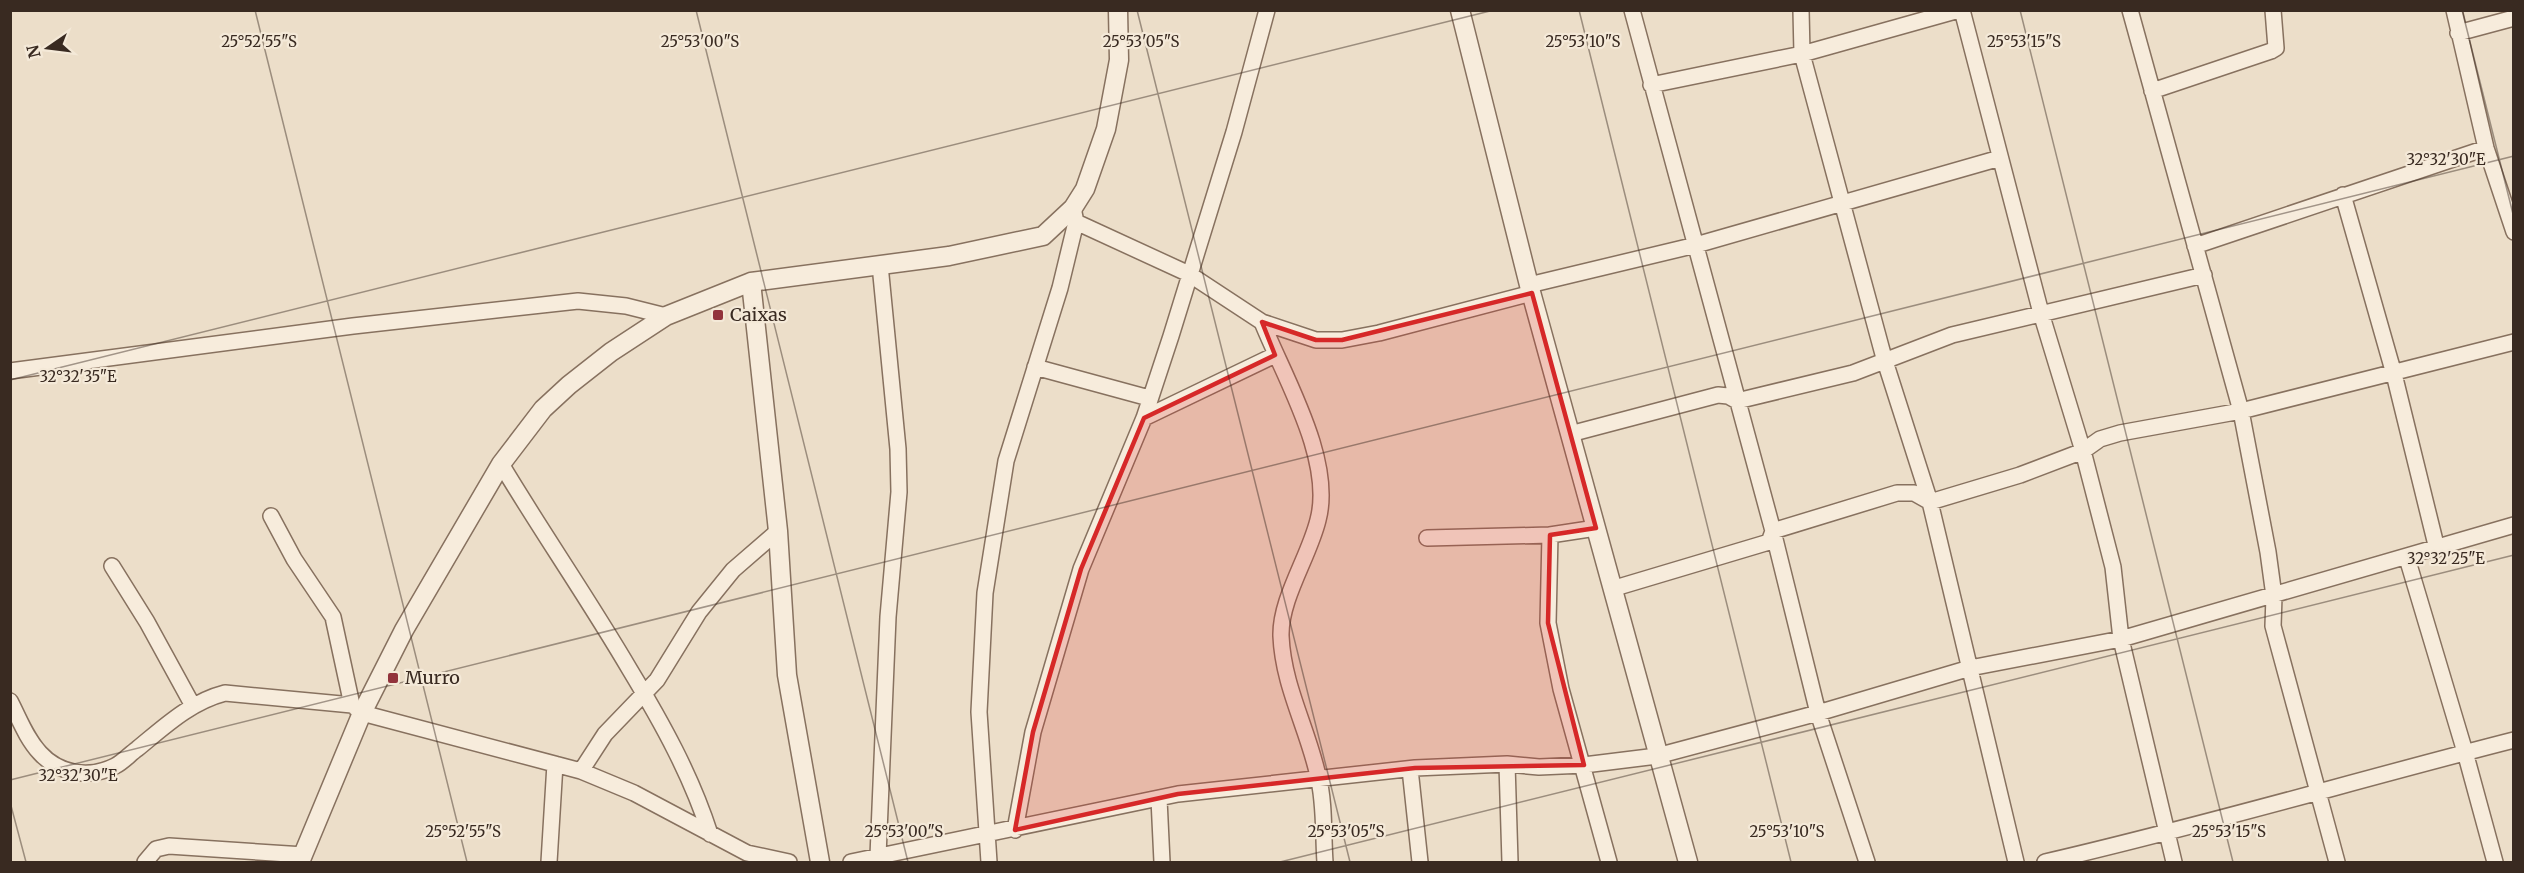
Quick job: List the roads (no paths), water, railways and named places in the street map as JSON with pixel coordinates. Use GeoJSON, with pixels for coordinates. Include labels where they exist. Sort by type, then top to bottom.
{"type":"FeatureCollection","features":[{"type":"Feature","properties":{"kind":"street"},"geometry":{"type":"LineString","coordinates":[[989,862],[980,712],[985,593],[1006,461],[1060,288],[1075,215],[1106,129],[1119,60],[1118,10]]}},
{"type":"Feature","properties":{"kind":"street"},"geometry":{"type":"LineString","coordinates":[[1015,830],[1033,732],[1081,569],[1144,418],[1234,132],[1267,10]]}},
{"type":"Feature","properties":{"kind":"street"},"geometry":{"type":"LineString","coordinates":[[1460,10],[1531,289],[1614,588],[1657,756],[1688,862]]}},
{"type":"Feature","properties":{"kind":"street"},"geometry":{"type":"LineString","coordinates":[[1632,10],[1773,531],[1818,713],[1868,862]]}},
{"type":"Feature","properties":{"kind":"street"},"geometry":{"type":"LineString","coordinates":[[1801,10],[1802,54],[1884,358],[1930,502],[2016,862]]}},
{"type":"Feature","properties":{"kind":"street"},"geometry":{"type":"LineString","coordinates":[[1651,85],[1802,54],[1960,10],[2041,314],[2083,451],[2113,567],[2121,639],[2174,862]]}},
{"type":"Feature","properties":{"kind":"street"},"geometry":{"type":"LineString","coordinates":[[2130,10],[2241,411],[2268,552],[2274,596],[2272,626],[2337,862]]}},
{"type":"Feature","properties":{"kind":"street"},"geometry":{"type":"LineString","coordinates":[[2152,91],[2276,48],[2273,10]]}},
{"type":"Feature","properties":{"kind":"street"},"geometry":{"type":"LineString","coordinates":[[2454,10],[2486,148],[2508,197],[2514,232]]}},
{"type":"Feature","properties":{"kind":"street"},"geometry":{"type":"LineString","coordinates":[[2458,33],[2514,18]]}},
{"type":"Feature","properties":{"kind":"street"},"geometry":{"type":"LineString","coordinates":[[2195,246],[2486,148]]}},
{"type":"Feature","properties":{"kind":"street"},"geometry":{"type":"LineString","coordinates":[[1075,215],[1189,274],[1262,322],[1316,340],[1342,340],[1696,245],[2000,158]]}},
{"type":"Feature","properties":{"kind":"street"},"geometry":{"type":"LineString","coordinates":[[2343,195],[2394,374],[2437,549]]}},
{"type":"Feature","properties":{"kind":"street"},"geometry":{"type":"LineString","coordinates":[[145,862],[156,849],[169,846],[302,859],[357,709],[501,464],[543,409],[569,384],[611,352],[666,316],[751,282],[949,256],[1043,236],[1075,215]]}},
{"type":"Feature","properties":{"kind":"street"},"geometry":{"type":"LineString","coordinates":[[878,856],[888,617],[899,492],[898,449],[880,265]]}},
{"type":"Feature","properties":{"kind":"street"},"geometry":{"type":"LineString","coordinates":[[1570,434],[1718,395],[1728,396],[1737,401],[1853,372],[1884,358],[1952,335],[2204,275]]}},
{"type":"Feature","properties":{"kind":"street"},"geometry":{"type":"LineString","coordinates":[[751,282],[778,531],[787,675],[820,862]]}},
{"type":"Feature","properties":{"kind":"street"},"geometry":{"type":"LineString","coordinates":[[10,371],[353,326],[578,301],[626,306],[666,316]]}},
{"type":"Feature","properties":{"kind":"street"},"geometry":{"type":"LineString","coordinates":[[1262,322],[1301,414],[1317,462],[1322,491],[1319,518],[1283,613],[1281,635],[1284,666],[1319,777],[1324,862]]}},
{"type":"Feature","properties":{"kind":"street"},"geometry":{"type":"LineString","coordinates":[[1614,588],[1768,542],[1773,531],[1897,493],[1914,493],[1930,502],[2020,475],[2083,451],[2100,439],[2120,433],[2241,411],[2514,342]]}},
{"type":"Feature","properties":{"kind":"street"},"geometry":{"type":"LineString","coordinates":[[1144,418],[1275,355]]}},
{"type":"Feature","properties":{"kind":"street"},"geometry":{"type":"LineString","coordinates":[[1035,367],[1149,398]]}},
{"type":"Feature","properties":{"kind":"street"},"geometry":{"type":"LineString","coordinates":[[501,464],[584,593],[644,693],[689,775],[710,834]]}},
{"type":"Feature","properties":{"kind":"street"},"geometry":{"type":"LineString","coordinates":[[271,516],[294,559],[333,617],[357,709]]}},
{"type":"Feature","properties":{"kind":"street"},"geometry":{"type":"LineString","coordinates":[[851,862],[1159,799],[1319,777],[1506,764],[1539,767],[1584,765],[1657,756],[1818,713],[1970,668],[2121,639],[2407,558],[2514,525]]}},
{"type":"Feature","properties":{"kind":"street"},"geometry":{"type":"LineString","coordinates":[[1427,538],[1550,536],[1596,528]]}},
{"type":"Feature","properties":{"kind":"street"},"geometry":{"type":"LineString","coordinates":[[580,771],[605,734],[668,665],[699,612],[733,570],[778,531]]}},
{"type":"Feature","properties":{"kind":"street"},"geometry":{"type":"LineString","coordinates":[[1550,536],[1548,622],[1561,689],[1584,765],[1609,862]]}},
{"type":"Feature","properties":{"kind":"street"},"geometry":{"type":"LineString","coordinates":[[2407,558],[2495,862]]}},
{"type":"Feature","properties":{"kind":"street"},"geometry":{"type":"LineString","coordinates":[[112,566],[142,614],[193,706]]}},
{"type":"Feature","properties":{"kind":"street"},"geometry":{"type":"LineString","coordinates":[[10,701],[29,738],[40,753],[71,773],[92,773],[115,766],[193,706],[208,697],[225,693],[357,709],[580,771],[634,793],[747,853],[789,862]]}},
{"type":"Feature","properties":{"kind":"street"},"geometry":{"type":"LineString","coordinates":[[2045,862],[2166,835],[2316,790],[2514,740]]}},
{"type":"Feature","properties":{"kind":"street"},"geometry":{"type":"LineString","coordinates":[[549,862],[555,764]]}},
{"type":"Feature","properties":{"kind":"street"},"geometry":{"type":"LineString","coordinates":[[1506,764],[1510,862]]}},
{"type":"Feature","properties":{"kind":"street"},"geometry":{"type":"LineString","coordinates":[[1410,769],[1420,862]]}},
{"type":"Feature","properties":{"kind":"street"},"geometry":{"type":"LineString","coordinates":[[1159,799],[1162,862]]}},
{"type":"Feature","properties":{"kind":"place","name":"Caixas"},"geometry":{"type":"Point","coordinates":[718,315]}},
{"type":"Feature","properties":{"kind":"place","name":"Murro"},"geometry":{"type":"Point","coordinates":[393,678]}}]}
